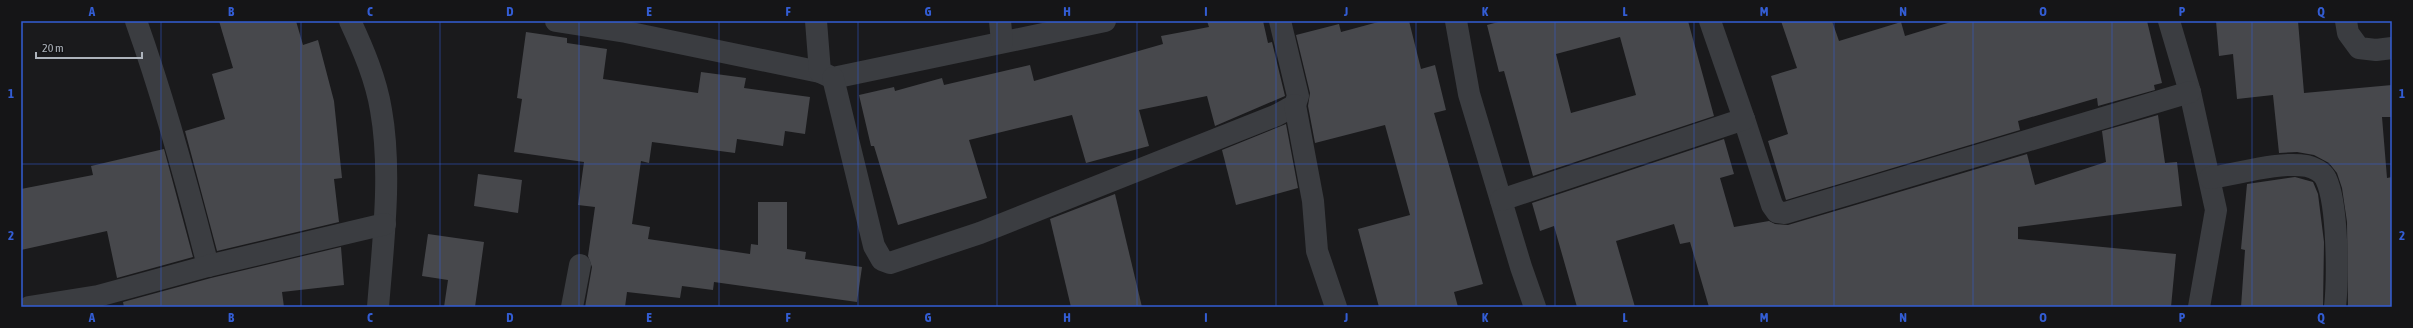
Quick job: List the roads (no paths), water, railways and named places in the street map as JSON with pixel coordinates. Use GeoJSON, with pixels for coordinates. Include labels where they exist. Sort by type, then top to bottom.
{"type":"FeatureCollection","features":[{"type":"Feature","properties":{"kind":"street"},"geometry":{"type":"LineString","coordinates":[[136,21],[155,73],[182,164],[208,266]]}},
{"type":"Feature","properties":{"kind":"street"},"geometry":{"type":"LineString","coordinates":[[350,21],[371,73],[381,109],[384,137],[385,224],[378,307]]}},
{"type":"Feature","properties":{"kind":"street"},"geometry":{"type":"LineString","coordinates":[[556,21],[626,32],[827,75],[1001,32],[1105,21]]}},
{"type":"Feature","properties":{"kind":"street"},"geometry":{"type":"LineString","coordinates":[[816,21],[827,75],[874,246],[882,260],[890,263],[980,233],[1277,116],[1295,105]]}},
{"type":"Feature","properties":{"kind":"street"},"geometry":{"type":"LineString","coordinates":[[1280,21],[1298,96],[1295,105],[1312,201],[1317,251],[1336,307]]}},
{"type":"Feature","properties":{"kind":"street"},"geometry":{"type":"LineString","coordinates":[[1456,21],[1469,94],[1500,200],[1535,307]]}},
{"type":"Feature","properties":{"kind":"street"},"geometry":{"type":"LineString","coordinates":[[1710,21],[1772,206],[1777,212],[1785,213],[2190,92]]}},
{"type":"Feature","properties":{"kind":"street"},"geometry":{"type":"LineString","coordinates":[[2170,21],[2190,92],[2216,210],[2199,307]]}},
{"type":"Feature","properties":{"kind":"street"},"geometry":{"type":"LineString","coordinates":[[2346,21],[2348,33],[2359,48],[2392,48]]}},
{"type":"Feature","properties":{"kind":"street"},"geometry":{"type":"LineString","coordinates":[[1500,200],[1744,119]]}},
{"type":"Feature","properties":{"kind":"street"},"geometry":{"type":"LineString","coordinates":[[2210,178],[2284,166],[2307,166],[2319,171],[2326,179],[2334,227],[2337,290],[2335,307]]}},
{"type":"Feature","properties":{"kind":"street"},"geometry":{"type":"LineString","coordinates":[[29,307],[98,296],[208,266],[385,224]]}},
{"type":"Feature","properties":{"kind":"street"},"geometry":{"type":"LineString","coordinates":[[572,307],[580,265]]}}]}
